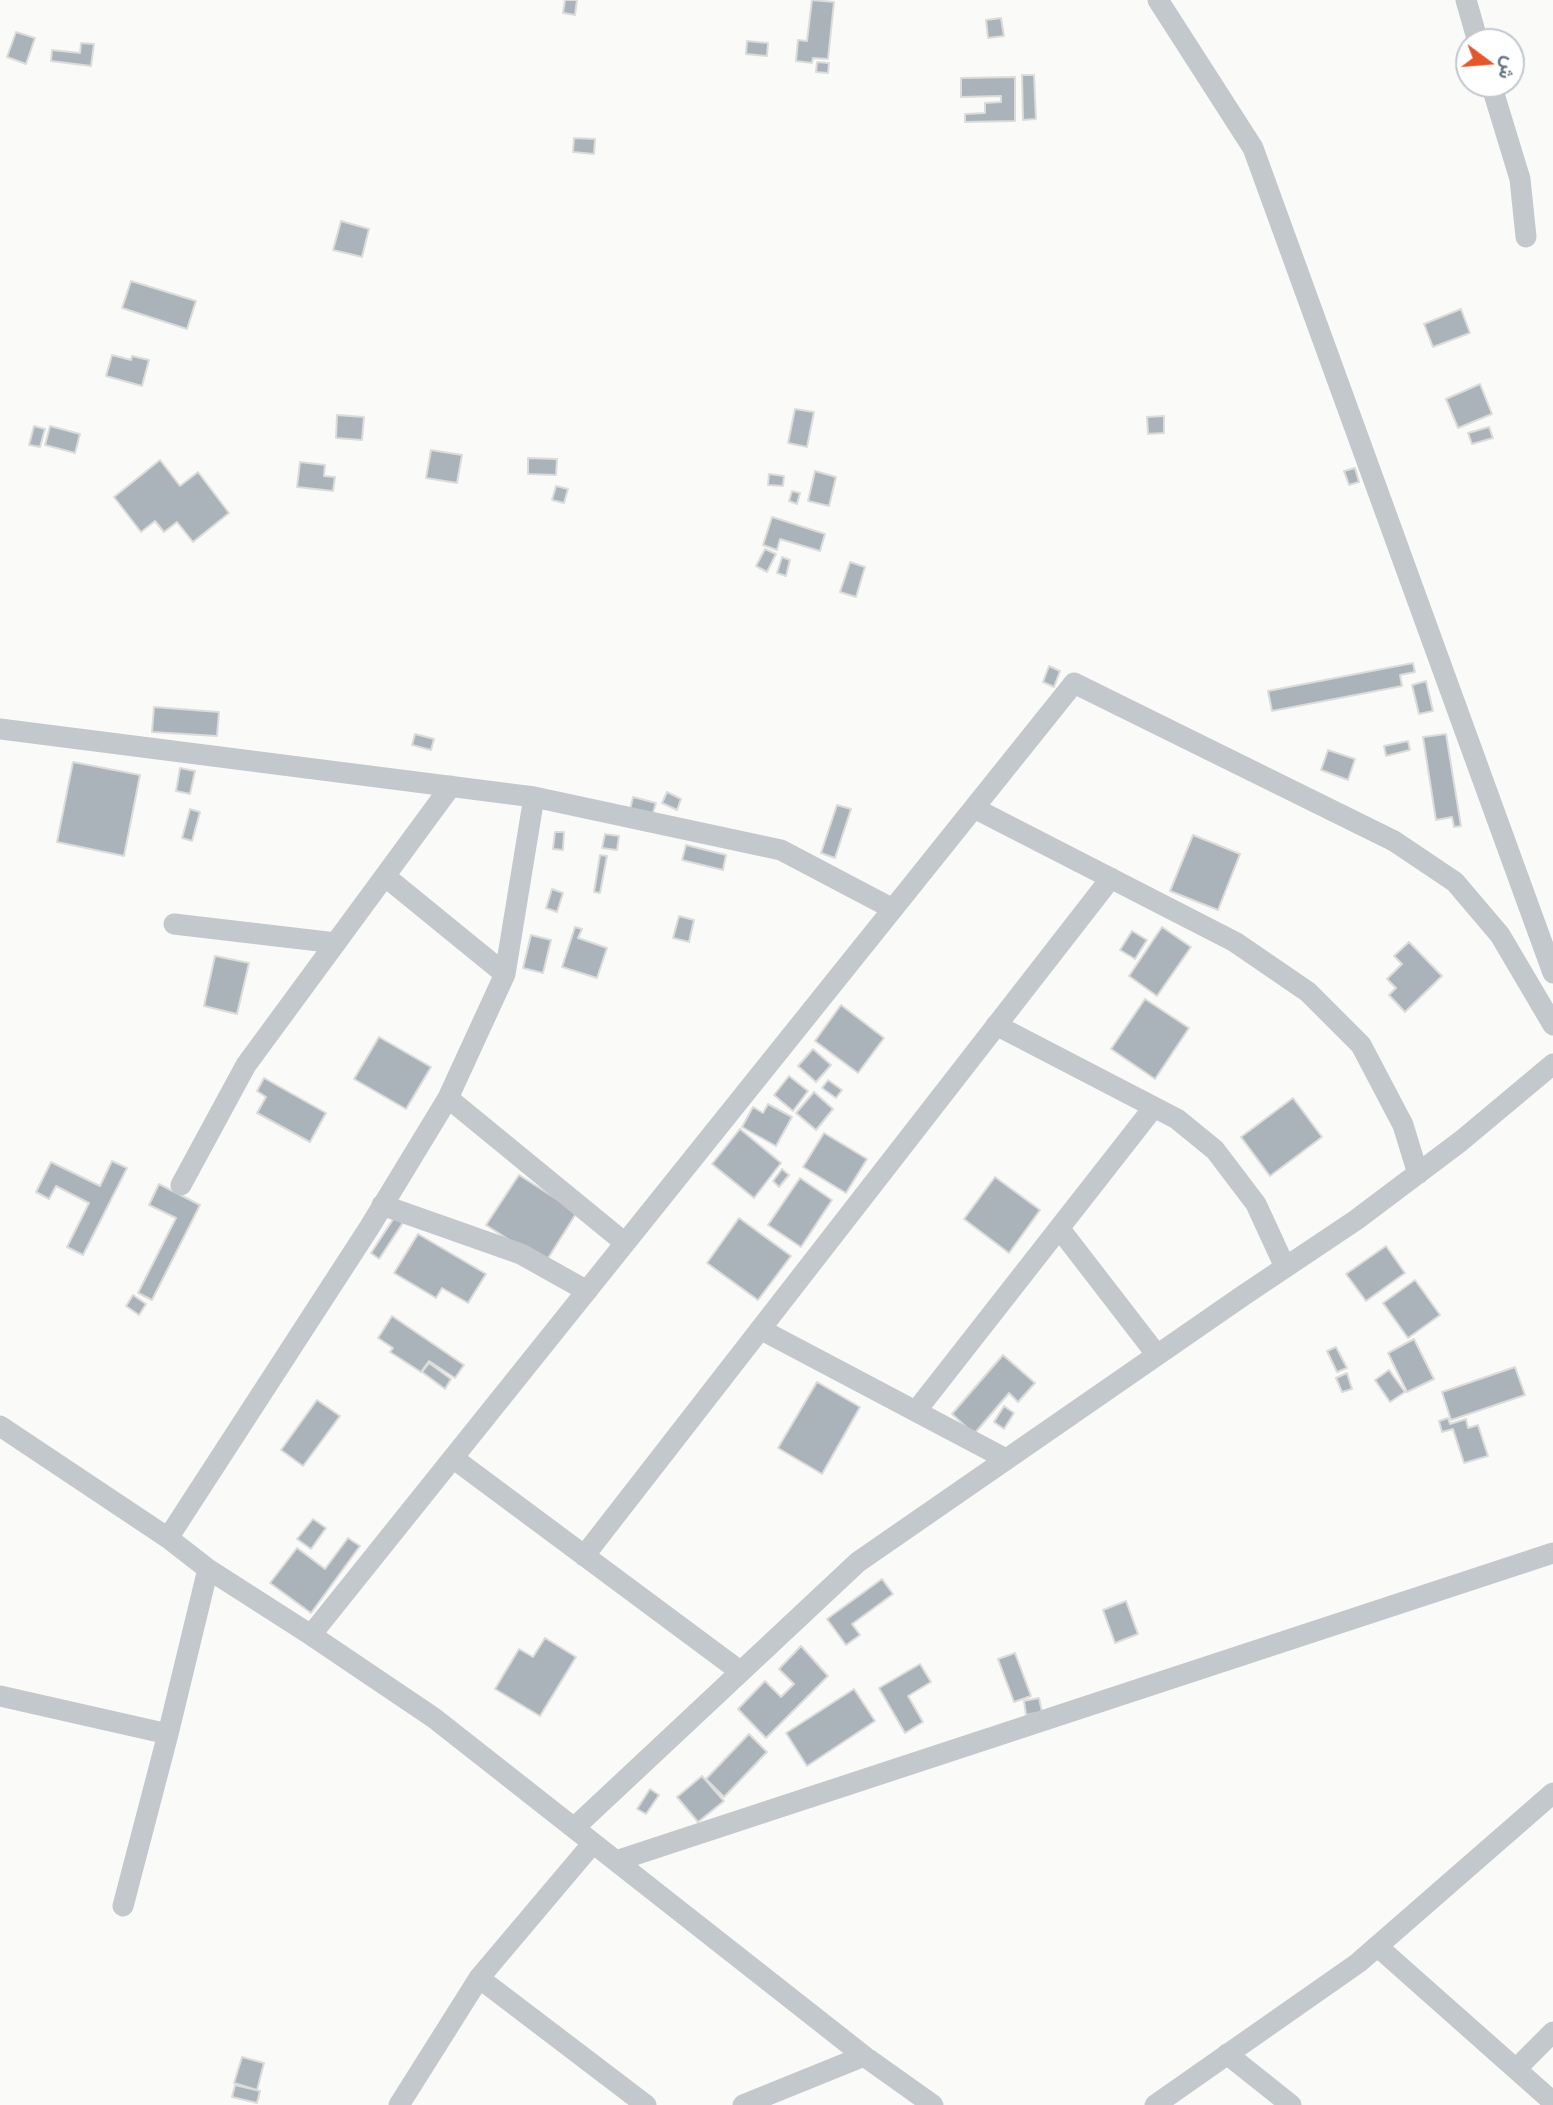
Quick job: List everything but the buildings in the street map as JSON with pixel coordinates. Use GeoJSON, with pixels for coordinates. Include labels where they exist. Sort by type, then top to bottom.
{"type":"FeatureCollection","features":[{"type":"Feature","properties":{"kind":"street"},"geometry":{"type":"LineString","coordinates":[[1158,0],[1253,148],[1553,973]]}},
{"type":"Feature","properties":{"kind":"street"},"geometry":{"type":"LineString","coordinates":[[1466,0],[1474,28]]}},
{"type":"Feature","properties":{"kind":"street"},"geometry":{"type":"LineString","coordinates":[[1495,98],[1520,178],[1526,237]]}},
{"type":"Feature","properties":{"kind":"street"},"geometry":{"type":"LineString","coordinates":[[311,1635],[1074,683],[1394,841],[1455,882],[1500,935],[1553,1025]]}},
{"type":"Feature","properties":{"kind":"street"},"geometry":{"type":"LineString","coordinates":[[0,729],[534,797],[781,850],[893,909]]}},
{"type":"Feature","properties":{"kind":"street"},"geometry":{"type":"LineString","coordinates":[[181,1185],[246,1065],[451,786]]}},
{"type":"Feature","properties":{"kind":"street"},"geometry":{"type":"LineString","coordinates":[[168,1538],[448,1098],[505,974],[534,797]]}},
{"type":"Feature","properties":{"kind":"street"},"geometry":{"type":"LineString","coordinates":[[974,808],[1235,942],[1308,992],[1361,1045],[1403,1125],[1418,1174]]}},
{"type":"Feature","properties":{"kind":"street"},"geometry":{"type":"LineString","coordinates":[[386,877],[505,974]]}},
{"type":"Feature","properties":{"kind":"street"},"geometry":{"type":"LineString","coordinates":[[584,1556],[1111,878]]}},
{"type":"Feature","properties":{"kind":"street"},"geometry":{"type":"LineString","coordinates":[[174,924],[336,943]]}},
{"type":"Feature","properties":{"kind":"street"},"geometry":{"type":"LineString","coordinates":[[996,1025],[1177,1119],[1215,1150],[1256,1204],[1285,1267]]}},
{"type":"Feature","properties":{"kind":"street"},"geometry":{"type":"LineString","coordinates":[[574,1828],[858,1562],[1356,1220],[1461,1141],[1553,1064]]}},
{"type":"Feature","properties":{"kind":"street"},"geometry":{"type":"LineString","coordinates":[[448,1098],[625,1243]]}},
{"type":"Feature","properties":{"kind":"street"},"geometry":{"type":"LineString","coordinates":[[916,1411],[1154,1107]]}},
{"type":"Feature","properties":{"kind":"street"},"geometry":{"type":"LineString","coordinates":[[382,1205],[521,1254],[587,1291]]}},
{"type":"Feature","properties":{"kind":"street"},"geometry":{"type":"LineString","coordinates":[[1059,1228],[1157,1355]]}},
{"type":"Feature","properties":{"kind":"street"},"geometry":{"type":"LineString","coordinates":[[760,1329],[1006,1459]]}},
{"type":"Feature","properties":{"kind":"street"},"geometry":{"type":"LineString","coordinates":[[0,1426],[168,1538],[208,1569],[435,1718],[864,2056],[933,2105]]}},
{"type":"Feature","properties":{"kind":"street"},"geometry":{"type":"LineString","coordinates":[[453,1458],[741,1672]]}},
{"type":"Feature","properties":{"kind":"street"},"geometry":{"type":"LineString","coordinates":[[615,1861],[1553,1553]]}},
{"type":"Feature","properties":{"kind":"street"},"geometry":{"type":"LineString","coordinates":[[123,1906],[208,1569]]}},
{"type":"Feature","properties":{"kind":"street"},"geometry":{"type":"LineString","coordinates":[[0,1696],[168,1734]]}},
{"type":"Feature","properties":{"kind":"street"},"geometry":{"type":"LineString","coordinates":[[1155,2105],[1357,1963],[1553,1793]]}},
{"type":"Feature","properties":{"kind":"street"},"geometry":{"type":"LineString","coordinates":[[399,2105],[480,1978],[593,1843]]}},
{"type":"Feature","properties":{"kind":"street"},"geometry":{"type":"LineString","coordinates":[[1377,1946],[1553,2102]]}},
{"type":"Feature","properties":{"kind":"street"},"geometry":{"type":"LineString","coordinates":[[480,1978],[646,2105]]}},
{"type":"Feature","properties":{"kind":"street"},"geometry":{"type":"LineString","coordinates":[[1516,2069],[1553,2032]]}},
{"type":"Feature","properties":{"kind":"street"},"geometry":{"type":"LineString","coordinates":[[1227,2054],[1291,2105]]}},
{"type":"Feature","properties":{"kind":"street"},"geometry":{"type":"LineString","coordinates":[[743,2105],[864,2056]]}}]}
